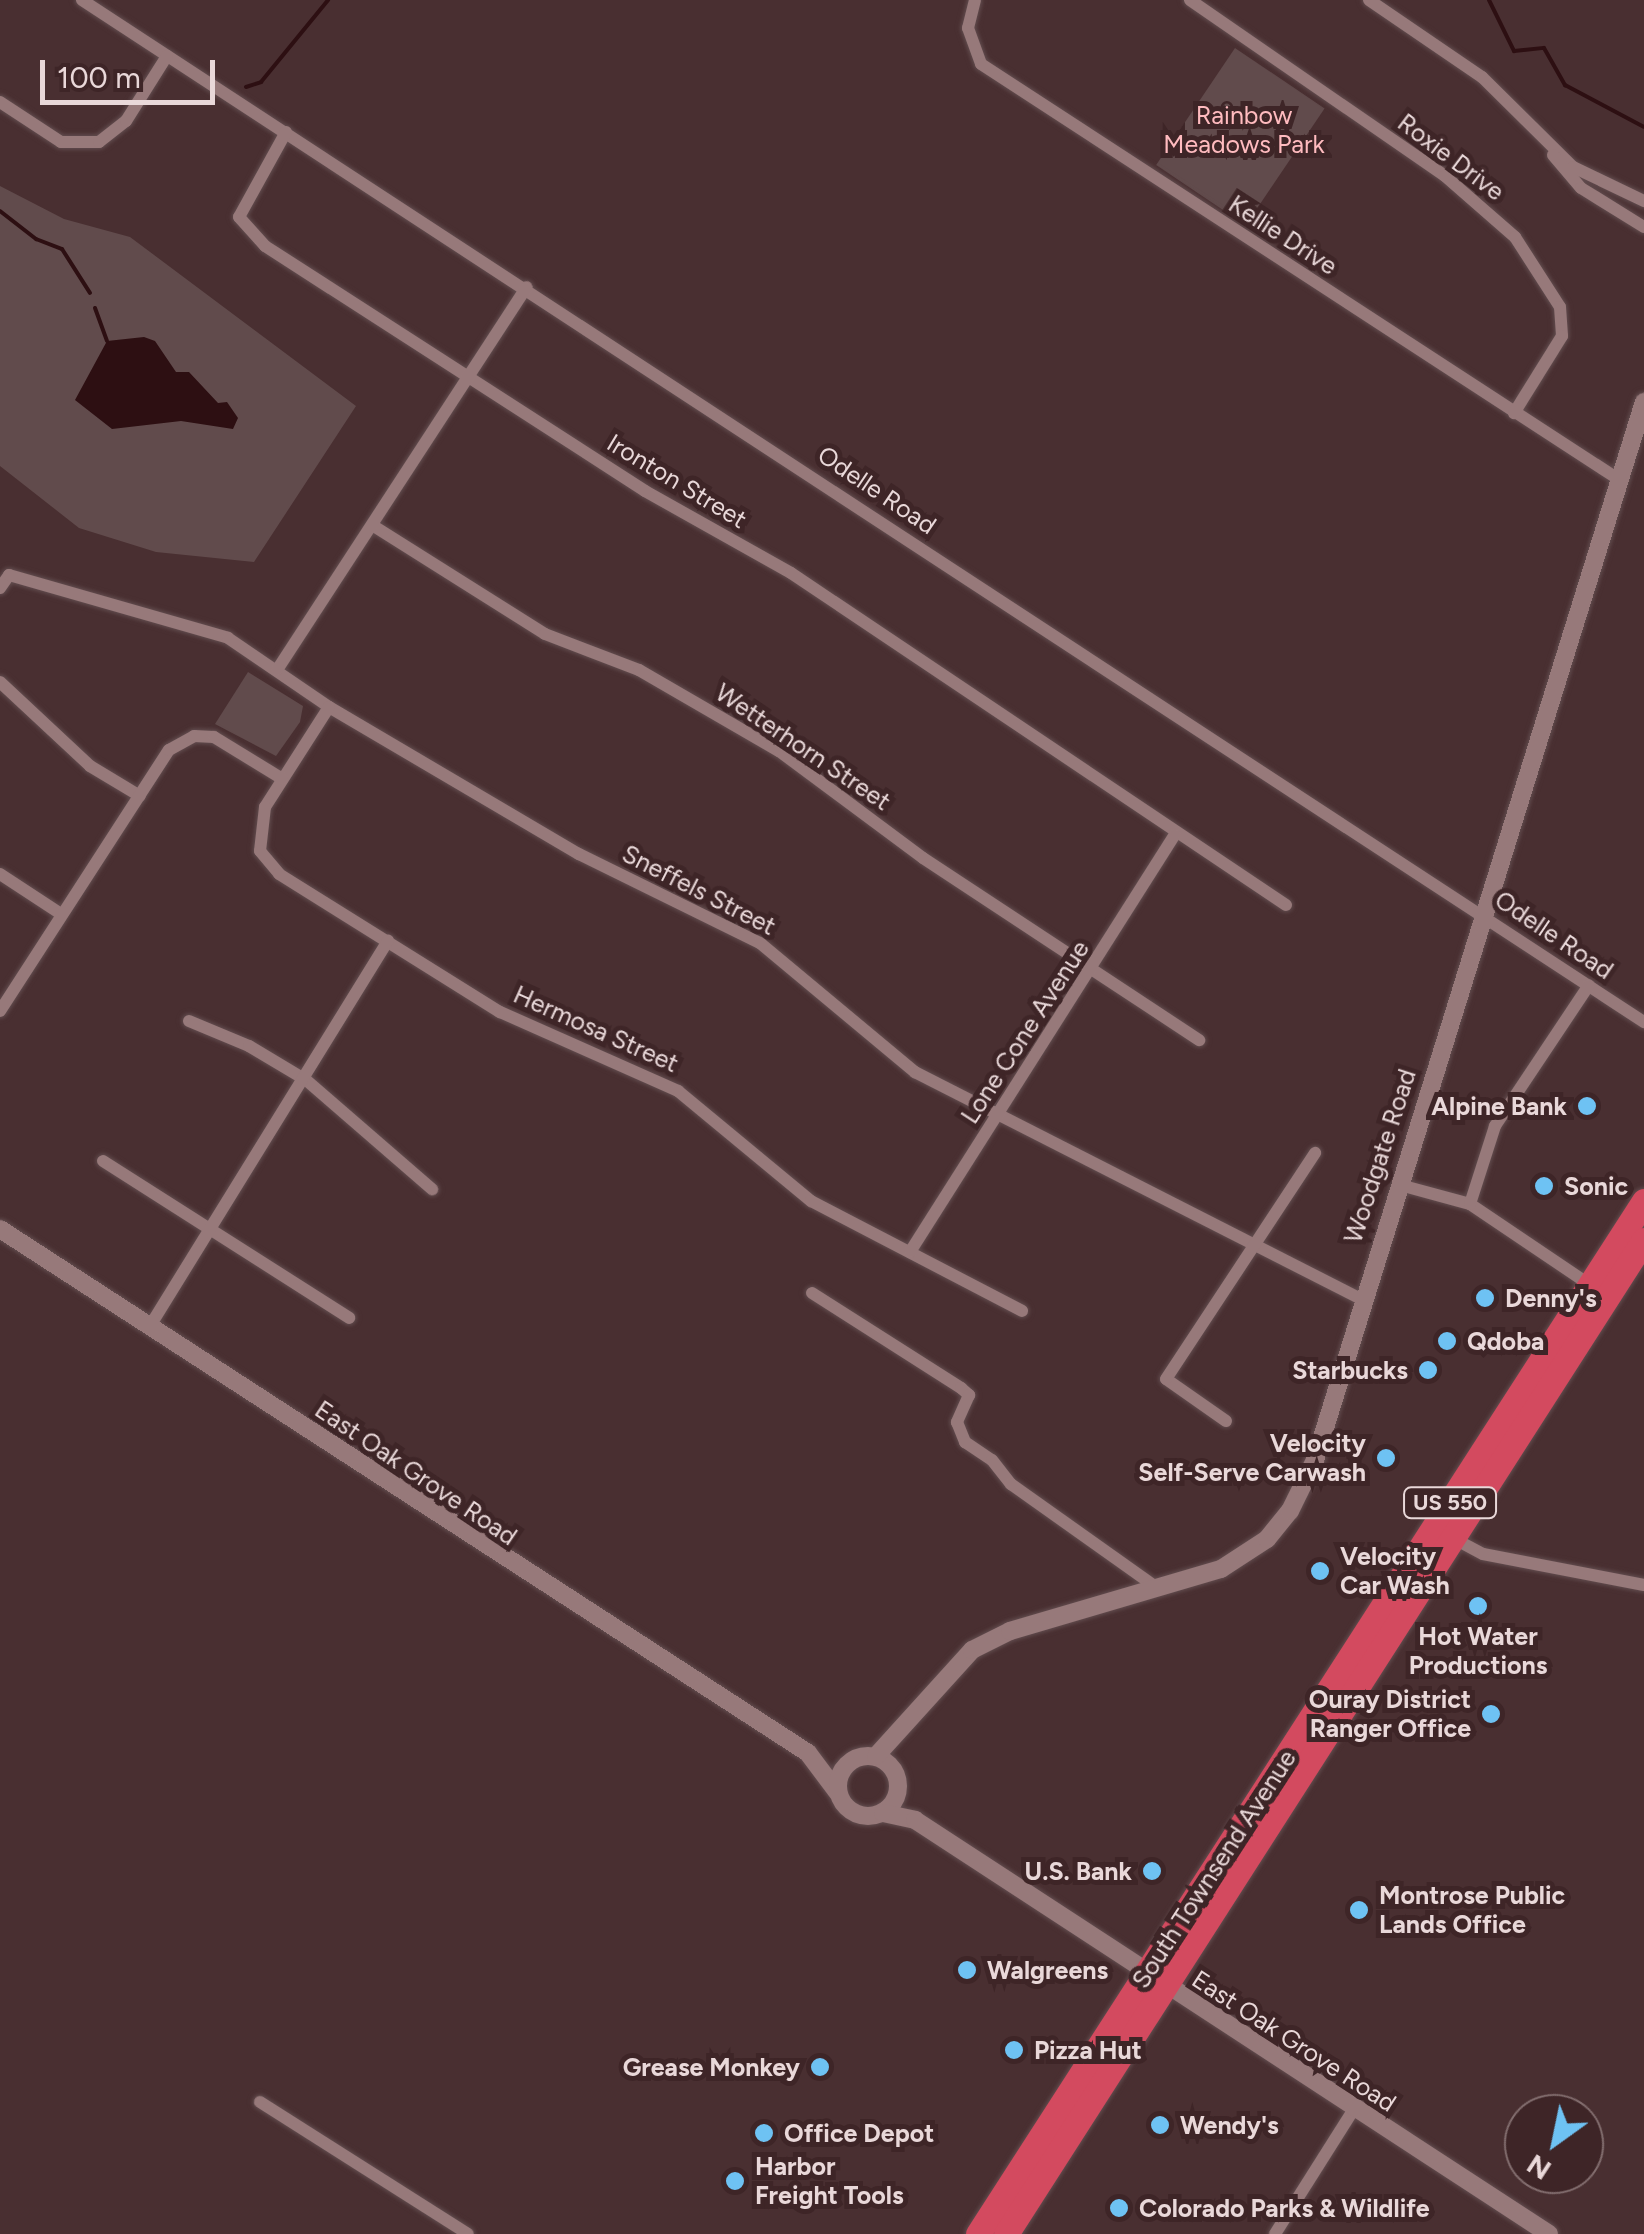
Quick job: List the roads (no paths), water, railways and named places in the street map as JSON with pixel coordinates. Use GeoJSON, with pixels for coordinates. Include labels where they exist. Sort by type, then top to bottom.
{"type":"FeatureCollection","features":[{"type":"Feature","properties":{"kind":"highway","name":"South Townsend Avenue"},"geometry":{"type":"LineString","coordinates":[[978,2234],[1155,1980],[1444,1532],[1599,1291],[1644,1201]]}},
{"type":"Feature","properties":{"kind":"highway","name":"South Townsend Avenue"},"geometry":{"type":"LineString","coordinates":[[1599,1291],[1644,1240]]}},
{"type":"Feature","properties":{"kind":"highway","name":"South Townsend Avenue"},"geometry":{"type":"LineString","coordinates":[[1006,2234],[1155,1980]]}},
{"type":"Feature","properties":{"kind":"street","name":"Odelle Road"},"geometry":{"type":"LineString","coordinates":[[82,0],[527,287],[1644,1022]]}},
{"type":"Feature","properties":{"kind":"street","name":"Kellie Drive"},"geometry":{"type":"LineString","coordinates":[[974,0],[968,28],[981,64],[1618,478]]}},
{"type":"Feature","properties":{"kind":"street","name":"Roxie Drive"},"geometry":{"type":"LineString","coordinates":[[1190,0],[1445,176],[1515,237],[1560,307],[1562,336],[1514,412]]}},
{"type":"Feature","properties":{"kind":"street"},"geometry":{"type":"LineString","coordinates":[[1368,0],[1482,77],[1588,178],[1644,200]]}},
{"type":"Feature","properties":{"kind":"street"},"geometry":{"type":"LineString","coordinates":[[0,102],[61,142],[99,142],[126,120],[167,56]]}},
{"type":"Feature","properties":{"kind":"street"},"geometry":{"type":"LineString","coordinates":[[1522,113],[1581,188],[1644,227]]}},
{"type":"Feature","properties":{"kind":"street","name":"Ironton Street"},"geometry":{"type":"LineString","coordinates":[[286,132],[239,217],[265,246],[466,378],[790,573],[1286,905]]}},
{"type":"Feature","properties":{"kind":"street"},"geometry":{"type":"LineString","coordinates":[[277,670],[527,287]]}},
{"type":"Feature","properties":{"kind":"street","name":"Woodgate Road"},"geometry":{"type":"LineString","coordinates":[[876,1756],[972,1650],[1010,1631],[1221,1569],[1277,1529],[1315,1460],[1360,1300],[1400,1185],[1644,402]]}},
{"type":"Feature","properties":{"kind":"street","name":"Wetterhorn Street"},"geometry":{"type":"LineString","coordinates":[[372,525],[545,634],[638,670],[765,742],[924,858],[1199,1040]]}},
{"type":"Feature","properties":{"kind":"street","name":"Sneffels Street"},"geometry":{"type":"LineString","coordinates":[[0,588],[9,574],[228,638],[329,707],[579,854],[760,943],[915,1072],[1249,1248],[1360,1300]]}},
{"type":"Feature","properties":{"kind":"street"},"geometry":{"type":"LineString","coordinates":[[0,682],[90,766],[140,796]]}},
{"type":"Feature","properties":{"kind":"street"},"geometry":{"type":"LineString","coordinates":[[0,1011],[169,750],[194,736],[214,737],[282,778],[329,707]]}},
{"type":"Feature","properties":{"kind":"street","name":"Hermosa Street"},"geometry":{"type":"LineString","coordinates":[[282,778],[265,807],[260,851],[279,874],[500,1012],[678,1091],[811,1202],[1022,1311]]}},
{"type":"Feature","properties":{"kind":"street","name":"Lone Cone Avenue"},"geometry":{"type":"LineString","coordinates":[[910,1252],[1176,834]]}},
{"type":"Feature","properties":{"kind":"street"},"geometry":{"type":"LineString","coordinates":[[0,874],[61,914]]}},
{"type":"Feature","properties":{"kind":"street"},"geometry":{"type":"LineString","coordinates":[[150,1326],[213,1226],[253,1152],[306,1080],[388,941]]}},
{"type":"Feature","properties":{"kind":"street"},"geometry":{"type":"LineString","coordinates":[[1470,1204],[1495,1126],[1589,986]]}},
{"type":"Feature","properties":{"kind":"street"},"geometry":{"type":"LineString","coordinates":[[190,1021],[306,1080],[432,1189]]}},
{"type":"Feature","properties":{"kind":"street"},"geometry":{"type":"LineString","coordinates":[[1226,1421],[1166,1380],[1249,1248],[1316,1153]]}},
{"type":"Feature","properties":{"kind":"street"},"geometry":{"type":"LineString","coordinates":[[102,1160],[213,1226],[349,1318]]}},
{"type":"Feature","properties":{"kind":"street"},"geometry":{"type":"LineString","coordinates":[[1400,1185],[1470,1204],[1599,1291]]}},
{"type":"Feature","properties":{"kind":"street","name":"East Oak Grove Road"},"geometry":{"type":"LineString","coordinates":[[0,1229],[808,1753],[842,1761]]}},
{"type":"Feature","properties":{"kind":"street"},"geometry":{"type":"LineString","coordinates":[[812,1293],[961,1388],[969,1396],[958,1422],[965,1442],[1000,1467],[1011,1484],[1156,1587]]}},
{"type":"Feature","properties":{"kind":"street"},"geometry":{"type":"LineString","coordinates":[[1444,1532],[1483,1554],[1644,1585]]}},
{"type":"Feature","properties":{"kind":"street","name":"Woodgate Road"},"geometry":{"type":"LineString","coordinates":[[842,1761],[913,1714]]}},
{"type":"Feature","properties":{"kind":"street","name":"Woodgate Road"},"geometry":{"type":"LineString","coordinates":[[893,1768],[913,1714]]}},
{"type":"Feature","properties":{"kind":"street","name":"East Oak Grove Road"},"geometry":{"type":"LineString","coordinates":[[808,1753],[838,1793]]}},
{"type":"Feature","properties":{"kind":"street"},"geometry":{"type":"LineString","coordinates":[[876,1756],[893,1768],[898,1792],[883,1813],[861,1815],[838,1793],[842,1761],[876,1756]]}},
{"type":"Feature","properties":{"kind":"street","name":"East Oak Grove Road"},"geometry":{"type":"LineString","coordinates":[[898,1792],[914,1820]]}},
{"type":"Feature","properties":{"kind":"street","name":"East Oak Grove Road"},"geometry":{"type":"LineString","coordinates":[[883,1813],[914,1820],[1549,2234]]}},
{"type":"Feature","properties":{"kind":"street"},"geometry":{"type":"LineString","coordinates":[[260,2102],[468,2234]]}},
{"type":"Feature","properties":{"kind":"street"},"geometry":{"type":"LineString","coordinates":[[1275,2234],[1354,2109]]}},
{"type":"Feature","properties":{"kind":"waterway"},"geometry":{"type":"LineString","coordinates":[[246,87],[261,82],[328,0]]}},
{"type":"Feature","properties":{"kind":"waterway"},"geometry":{"type":"LineString","coordinates":[[1489,0],[1514,51],[1544,48],[1565,85],[1644,127]]}},
{"type":"Feature","properties":{"kind":"waterway"},"geometry":{"type":"LineString","coordinates":[[0,211],[36,239],[62,249],[90,293]]}},
{"type":"Feature","properties":{"kind":"waterway"},"geometry":{"type":"LineString","coordinates":[[95,308],[107,341]]}},
{"type":"Feature","properties":{"kind":"place","name":"Alpine Bank"},"geometry":{"type":"Point","coordinates":[1587,1106]}},
{"type":"Feature","properties":{"kind":"place","name":"Sonic"},"geometry":{"type":"Point","coordinates":[1544,1186]}},
{"type":"Feature","properties":{"kind":"place","name":"Denny's"},"geometry":{"type":"Point","coordinates":[1485,1298]}},
{"type":"Feature","properties":{"kind":"place","name":"Qdoba"},"geometry":{"type":"Point","coordinates":[1447,1341]}},
{"type":"Feature","properties":{"kind":"place","name":"Starbucks"},"geometry":{"type":"Point","coordinates":[1428,1370]}},
{"type":"Feature","properties":{"kind":"place","name":"Velocity Self-Serve Carwash"},"geometry":{"type":"Point","coordinates":[1386,1458]}},
{"type":"Feature","properties":{"kind":"place","name":"Velocity Car Wash"},"geometry":{"type":"Point","coordinates":[1320,1571]}},
{"type":"Feature","properties":{"kind":"place","name":"Hot Water Productions"},"geometry":{"type":"Point","coordinates":[1478,1606]}},
{"type":"Feature","properties":{"kind":"place","name":"Ouray District Ranger Office"},"geometry":{"type":"Point","coordinates":[1491,1714]}},
{"type":"Feature","properties":{"kind":"place","name":"U.S. Bank"},"geometry":{"type":"Point","coordinates":[1152,1871]}},
{"type":"Feature","properties":{"kind":"place","name":"Montrose Public Lands Office"},"geometry":{"type":"Point","coordinates":[1359,1910]}},
{"type":"Feature","properties":{"kind":"place","name":"Walgreens"},"geometry":{"type":"Point","coordinates":[967,1970]}},
{"type":"Feature","properties":{"kind":"place","name":"Pizza Hut"},"geometry":{"type":"Point","coordinates":[1014,2050]}},
{"type":"Feature","properties":{"kind":"place","name":"Grease Monkey"},"geometry":{"type":"Point","coordinates":[820,2067]}},
{"type":"Feature","properties":{"kind":"place","name":"Wendy's"},"geometry":{"type":"Point","coordinates":[1160,2125]}},
{"type":"Feature","properties":{"kind":"place","name":"Office Depot"},"geometry":{"type":"Point","coordinates":[764,2133]}},
{"type":"Feature","properties":{"kind":"place","name":"Harbor Freight Tools"},"geometry":{"type":"Point","coordinates":[735,2181]}},
{"type":"Feature","properties":{"kind":"place","name":"Colorado Parks & Wildlife"},"geometry":{"type":"Point","coordinates":[1119,2208]}},
{"type":"Feature","properties":{"kind":"park label","name":"Rainbow Meadows Park"},"geometry":{"type":"Point","coordinates":[1244,130]}}]}
